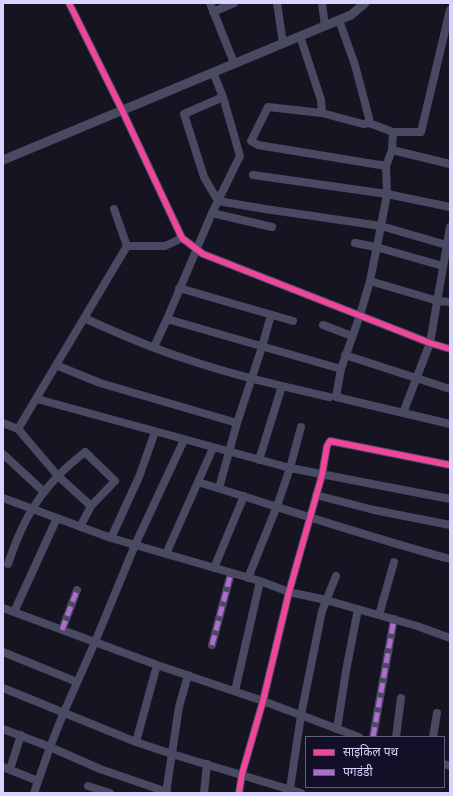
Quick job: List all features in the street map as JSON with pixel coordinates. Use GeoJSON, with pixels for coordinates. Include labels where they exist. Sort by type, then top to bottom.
{"type":"FeatureCollection","features":[{"type":"Feature","properties":{"kind":"street"},"geometry":{"type":"LineString","coordinates":[[69,3],[122,110],[182,238],[203,254],[430,343],[450,349]]}},
{"type":"Feature","properties":{"kind":"street"},"geometry":{"type":"LineString","coordinates":[[210,3],[234,63]]}},
{"type":"Feature","properties":{"kind":"street"},"geometry":{"type":"LineString","coordinates":[[214,12],[234,3]]}},
{"type":"Feature","properties":{"kind":"street"},"geometry":{"type":"LineString","coordinates":[[277,3],[283,43]]}},
{"type":"Feature","properties":{"kind":"street"},"geometry":{"type":"LineString","coordinates":[[322,3],[324,26]]}},
{"type":"Feature","properties":{"kind":"street"},"geometry":{"type":"LineString","coordinates":[[3,160],[351,15],[365,3]]}},
{"type":"Feature","properties":{"kind":"street"},"geometry":{"type":"LineString","coordinates":[[386,166],[258,144],[250,141],[268,107],[322,113],[362,124],[369,123],[393,132],[421,132],[450,10]]}},
{"type":"Feature","properties":{"kind":"street"},"geometry":{"type":"LineString","coordinates":[[339,20],[355,65],[369,123]]}},
{"type":"Feature","properties":{"kind":"street"},"geometry":{"type":"LineString","coordinates":[[300,36],[321,100],[322,113]]}},
{"type":"Feature","properties":{"kind":"street"},"geometry":{"type":"LineString","coordinates":[[154,348],[212,213],[240,156],[223,97],[213,72]]}},
{"type":"Feature","properties":{"kind":"street"},"geometry":{"type":"LineString","coordinates":[[218,201],[204,177],[184,114],[223,97]]}},
{"type":"Feature","properties":{"kind":"street"},"geometry":{"type":"LineString","coordinates":[[393,132],[392,150],[386,166],[386,194],[370,281],[360,315],[345,355],[336,397],[450,424]]}},
{"type":"Feature","properties":{"kind":"street"},"geometry":{"type":"LineString","coordinates":[[392,150],[450,164]]}},
{"type":"Feature","properties":{"kind":"street"},"geometry":{"type":"LineString","coordinates":[[253,175],[386,194],[450,207]]}},
{"type":"Feature","properties":{"kind":"street"},"geometry":{"type":"LineString","coordinates":[[218,201],[381,226],[448,246]]}},
{"type":"Feature","properties":{"kind":"street"},"geometry":{"type":"LineString","coordinates":[[114,209],[127,246]]}},
{"type":"Feature","properties":{"kind":"street"},"geometry":{"type":"LineString","coordinates":[[212,213],[272,228]]}},
{"type":"Feature","properties":{"kind":"street"},"geometry":{"type":"LineString","coordinates":[[403,413],[430,343],[448,246],[450,227]]}},
{"type":"Feature","properties":{"kind":"street"},"geometry":{"type":"LineString","coordinates":[[127,246],[165,246],[182,238]]}},
{"type":"Feature","properties":{"kind":"street"},"geometry":{"type":"LineString","coordinates":[[355,243],[376,247],[444,266]]}},
{"type":"Feature","properties":{"kind":"street"},"geometry":{"type":"LineString","coordinates":[[18,429],[127,246]]}},
{"type":"Feature","properties":{"kind":"street"},"geometry":{"type":"LineString","coordinates":[[370,281],[438,301],[450,302]]}},
{"type":"Feature","properties":{"kind":"street"},"geometry":{"type":"LineString","coordinates":[[179,288],[293,321]]}},
{"type":"Feature","properties":{"kind":"street"},"geometry":{"type":"LineString","coordinates":[[219,488],[237,423],[271,315]]}},
{"type":"Feature","properties":{"kind":"street"},"geometry":{"type":"LineString","coordinates":[[84,318],[154,348],[186,359],[282,386],[329,397]]}},
{"type":"Feature","properties":{"kind":"street"},"geometry":{"type":"LineString","coordinates":[[167,319],[341,369]]}},
{"type":"Feature","properties":{"kind":"street"},"geometry":{"type":"LineString","coordinates":[[323,325],[352,336]]}},
{"type":"Feature","properties":{"kind":"street"},"geometry":{"type":"LineString","coordinates":[[345,355],[450,389]]}},
{"type":"Feature","properties":{"kind":"street"},"geometry":{"type":"LineString","coordinates":[[56,365],[100,383],[237,423]]}},
{"type":"Feature","properties":{"kind":"street"},"geometry":{"type":"LineString","coordinates":[[259,460],[282,386]]}},
{"type":"Feature","properties":{"kind":"street"},"geometry":{"type":"LineString","coordinates":[[37,399],[290,468],[450,499]]}},
{"type":"Feature","properties":{"kind":"street"},"geometry":{"type":"LineString","coordinates":[[3,423],[18,429],[58,476],[91,506]]}},
{"type":"Feature","properties":{"kind":"street"},"geometry":{"type":"LineString","coordinates":[[248,578],[277,506],[290,468],[301,427]]}},
{"type":"Feature","properties":{"kind":"street"},"geometry":{"type":"LineString","coordinates":[[111,538],[139,477],[155,432]]}},
{"type":"Feature","properties":{"kind":"street"},"geometry":{"type":"LineString","coordinates":[[34,793],[64,712],[135,545],[184,440]]}},
{"type":"Feature","properties":{"kind":"street"},"geometry":{"type":"LineString","coordinates":[[239,793],[242,774],[263,701],[289,592],[322,475],[327,446],[330,441],[450,465]]}},
{"type":"Feature","properties":{"kind":"street"},"geometry":{"type":"LineString","coordinates":[[166,554],[213,448]]}},
{"type":"Feature","properties":{"kind":"street"},"geometry":{"type":"LineString","coordinates":[[8,564],[17,537],[32,508],[58,476],[85,452],[115,481],[91,506],[80,527]]}},
{"type":"Feature","properties":{"kind":"street"},"geometry":{"type":"LineString","coordinates":[[3,454],[44,492]]}},
{"type":"Feature","properties":{"kind":"street"},"geometry":{"type":"LineString","coordinates":[[198,482],[310,516],[387,542],[450,559]]}},
{"type":"Feature","properties":{"kind":"street"},"geometry":{"type":"LineString","coordinates":[[316,495],[374,510],[450,524]]}},
{"type":"Feature","properties":{"kind":"street"},"geometry":{"type":"LineString","coordinates":[[214,568],[244,496]]}},
{"type":"Feature","properties":{"kind":"street"},"geometry":{"type":"LineString","coordinates":[[3,498],[111,538],[260,581],[289,592],[326,600],[449,635]]}},
{"type":"Feature","properties":{"kind":"street"},"geometry":{"type":"LineString","coordinates":[[14,612],[57,518]]}},
{"type":"Feature","properties":{"kind":"street"},"geometry":{"type":"LineString","coordinates":[[378,615],[394,562]]}},
{"type":"Feature","properties":{"kind":"street"},"geometry":{"type":"LineString","coordinates":[[212,645],[231,573]]}},
{"type":"Feature","properties":{"kind":"street"},"geometry":{"type":"LineString","coordinates":[[290,789],[301,715],[322,611],[336,576]]}},
{"type":"Feature","properties":{"kind":"street"},"geometry":{"type":"LineString","coordinates":[[235,691],[260,581]]}},
{"type":"Feature","properties":{"kind":"street"},"geometry":{"type":"LineString","coordinates":[[62,630],[77,590]]}},
{"type":"Feature","properties":{"kind":"street"},"geometry":{"type":"LineString","coordinates":[[3,608],[157,665],[235,691],[357,736]]}},
{"type":"Feature","properties":{"kind":"street"},"geometry":{"type":"LineString","coordinates":[[337,729],[358,609]]}},
{"type":"Feature","properties":{"kind":"street"},"geometry":{"type":"LineString","coordinates":[[373,736],[394,620]]}},
{"type":"Feature","properties":{"kind":"street"},"geometry":{"type":"LineString","coordinates":[[3,652],[77,682]]}},
{"type":"Feature","properties":{"kind":"street"},"geometry":{"type":"LineString","coordinates":[[136,742],[157,665]]}},
{"type":"Feature","properties":{"kind":"street"},"geometry":{"type":"LineString","coordinates":[[3,729],[21,735],[100,769],[166,793],[180,707],[188,675]]}},
{"type":"Feature","properties":{"kind":"street"},"geometry":{"type":"LineString","coordinates":[[3,688],[136,742],[301,793]]}},
{"type":"Feature","properties":{"kind":"street"},"geometry":{"type":"LineString","coordinates":[[396,736],[401,698]]}},
{"type":"Feature","properties":{"kind":"street"},"geometry":{"type":"LineString","coordinates":[[433,736],[437,713]]}},
{"type":"Feature","properties":{"kind":"street"},"geometry":{"type":"LineString","coordinates":[[21,735],[6,768],[38,781]]}},
{"type":"Feature","properties":{"kind":"street"},"geometry":{"type":"LineString","coordinates":[[204,793],[207,764]]}},
{"type":"Feature","properties":{"kind":"street"},"geometry":{"type":"LineString","coordinates":[[88,786],[110,793]]}},
{"type":"Feature","properties":{"kind":"marked path"},"geometry":{"type":"LineString","coordinates":[[212,645],[231,573]]}},
{"type":"Feature","properties":{"kind":"marked path"},"geometry":{"type":"LineString","coordinates":[[62,630],[77,590]]}},
{"type":"Feature","properties":{"kind":"marked path"},"geometry":{"type":"LineString","coordinates":[[373,736],[394,619]]}},
{"type":"Feature","properties":{"kind":"cycle path"},"geometry":{"type":"LineString","coordinates":[[69,3],[122,110],[182,238],[203,254],[430,343],[450,349]]}},
{"type":"Feature","properties":{"kind":"cycle path"},"geometry":{"type":"LineString","coordinates":[[239,793],[242,774],[263,701],[289,592],[322,475],[327,446],[330,441],[450,465]]}}]}
